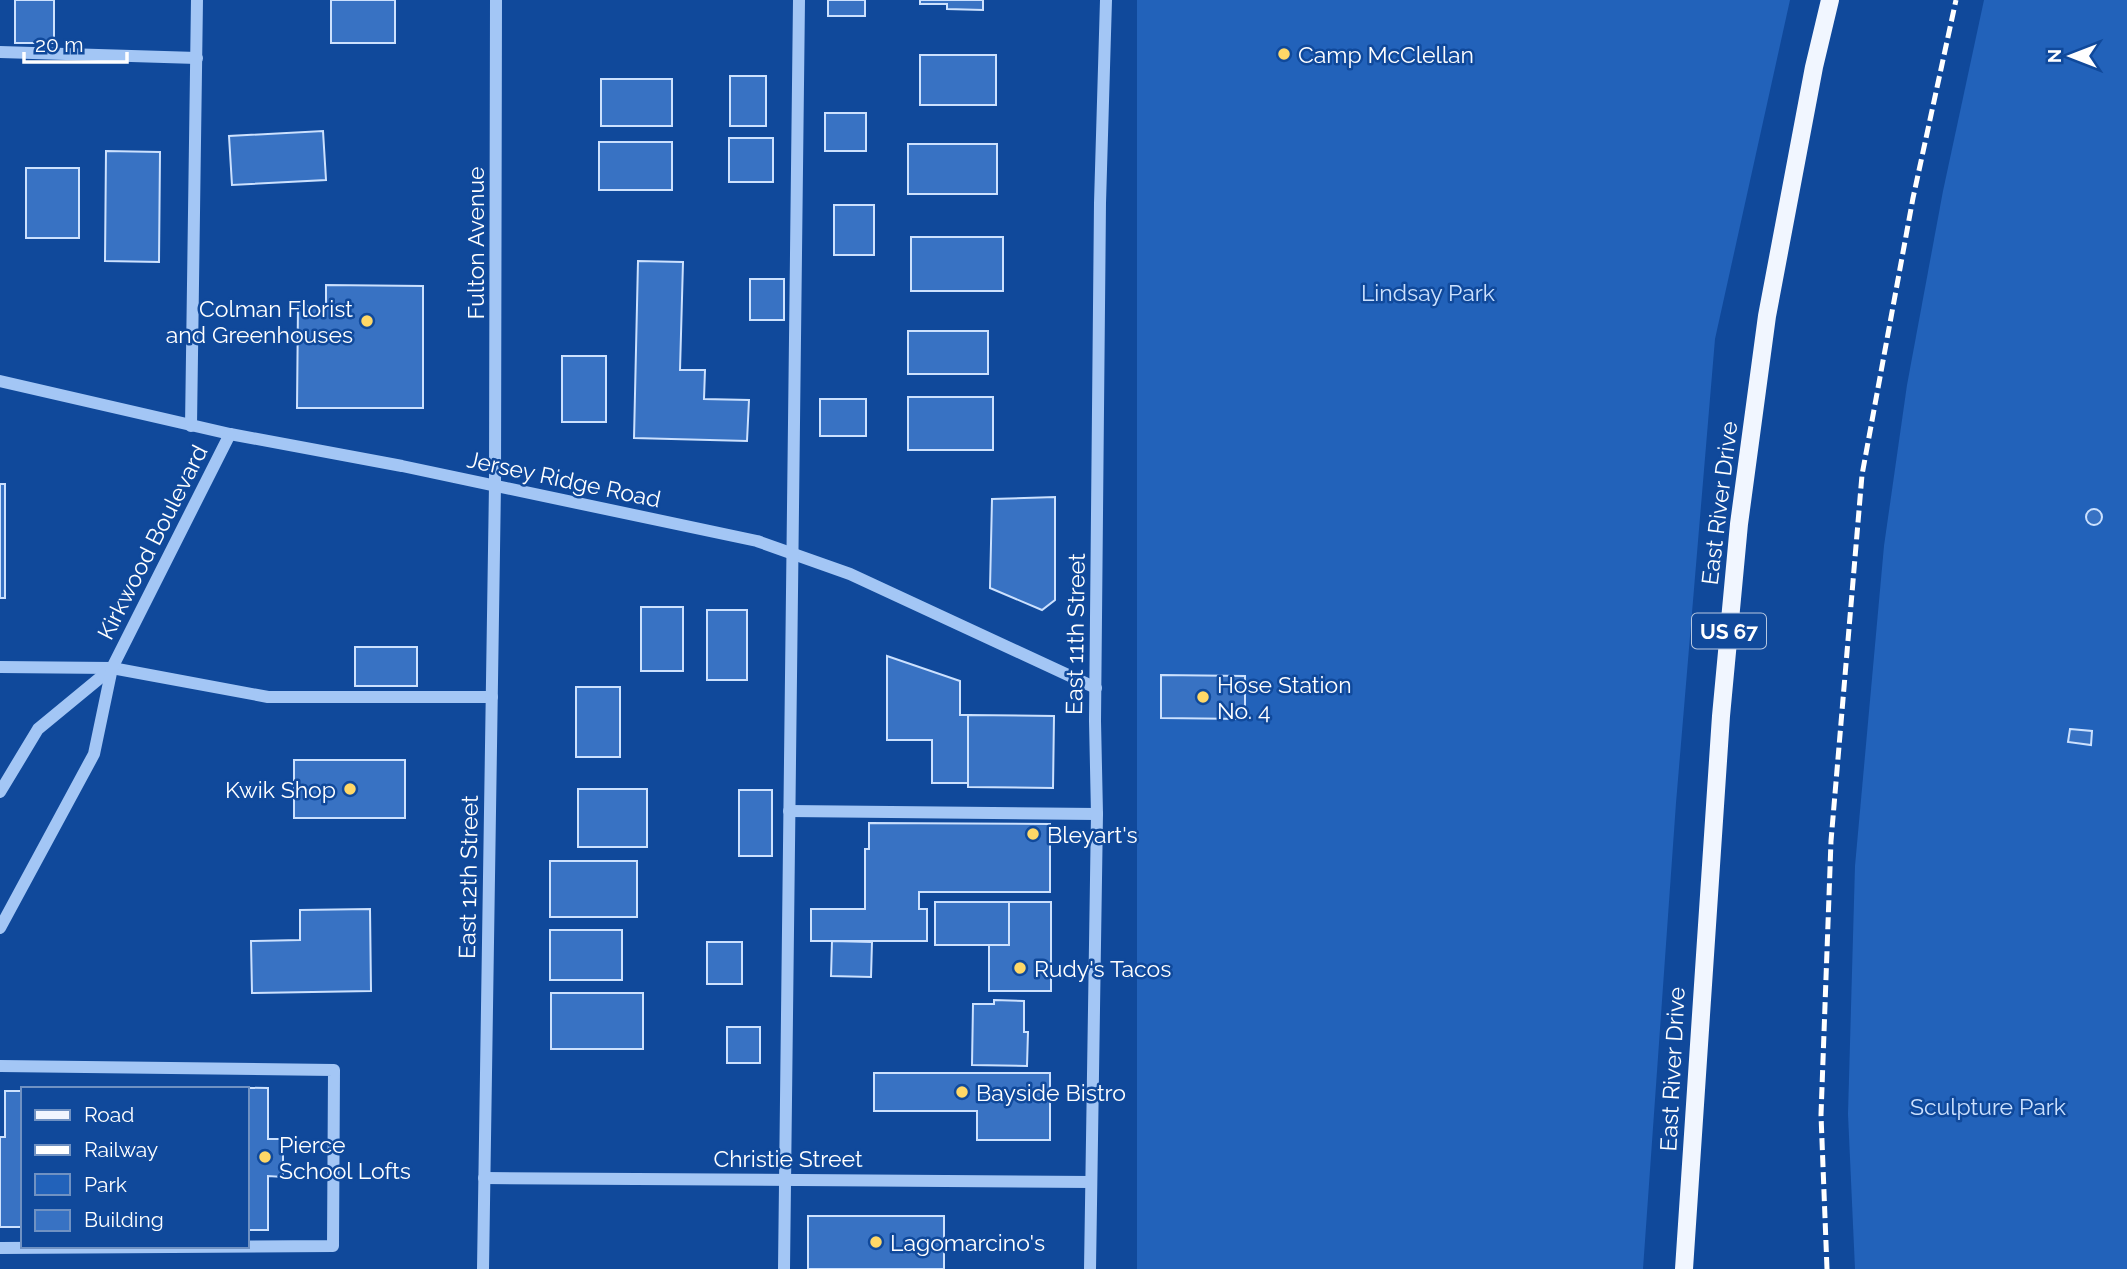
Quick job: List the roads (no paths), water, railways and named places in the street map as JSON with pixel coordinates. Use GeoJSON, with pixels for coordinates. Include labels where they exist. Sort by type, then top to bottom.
{"type":"FeatureCollection","features":[{"type":"Feature","properties":{"kind":"main road","name":"East River Drive"},"geometry":{"type":"LineString","coordinates":[[1684,1269],[1720,729],[1739,524],[1767,316],[1814,67],[1830,0]]}},
{"type":"Feature","properties":{"kind":"street"},"geometry":{"type":"LineString","coordinates":[[191,426],[197,0]]}},
{"type":"Feature","properties":{"kind":"street","name":"Fulton Avenue"},"geometry":{"type":"LineString","coordinates":[[495,485],[496,0]]}},
{"type":"Feature","properties":{"kind":"street"},"geometry":{"type":"LineString","coordinates":[[784,1269],[799,0]]}},
{"type":"Feature","properties":{"kind":"street","name":"East 11th Street"},"geometry":{"type":"LineString","coordinates":[[1090,1269],[1097,814],[1100,203],[1106,0]]}},
{"type":"Feature","properties":{"kind":"street"},"geometry":{"type":"LineString","coordinates":[[0,52],[197,58]]}},
{"type":"Feature","properties":{"kind":"street","name":"Jersey Ridge Road"},"geometry":{"type":"LineString","coordinates":[[0,381],[191,426],[495,485],[757,541],[850,574],[1096,688]]}},
{"type":"Feature","properties":{"kind":"street","name":"Kirkwood Boulevard"},"geometry":{"type":"LineString","coordinates":[[0,928],[94,754],[112,668],[230,434]]}},
{"type":"Feature","properties":{"kind":"street","name":"East 12th Street"},"geometry":{"type":"LineString","coordinates":[[483,1269],[495,485]]}},
{"type":"Feature","properties":{"kind":"street"},"geometry":{"type":"LineString","coordinates":[[0,667],[112,668],[268,697],[492,697]]}},
{"type":"Feature","properties":{"kind":"street","name":"Kirkwood Boulevard"},"geometry":{"type":"LineString","coordinates":[[0,792],[38,729],[112,668]]}},
{"type":"Feature","properties":{"kind":"street"},"geometry":{"type":"LineString","coordinates":[[789,811],[1097,814]]}},
{"type":"Feature","properties":{"kind":"street"},"geometry":{"type":"LineString","coordinates":[[0,1066],[334,1070],[333,1247],[248,1247]]}},
{"type":"Feature","properties":{"kind":"street","name":"Christie Street"},"geometry":{"type":"LineString","coordinates":[[484,1178],[1091,1182]]}},
{"type":"Feature","properties":{"kind":"street"},"geometry":{"type":"LineString","coordinates":[[0,1248],[21,1248]]}},
{"type":"Feature","properties":{"kind":"railway"},"geometry":{"type":"LineString","coordinates":[[1827,1269],[1821,1115],[1831,841],[1862,475],[1913,198],[1956,0]]}},
{"type":"Feature","properties":{"kind":"place","name":"Camp McClellan"},"geometry":{"type":"Point","coordinates":[1284,54]}},
{"type":"Feature","properties":{"kind":"place","name":"Colman Florist and Greenhouses"},"geometry":{"type":"Point","coordinates":[367,321]}},
{"type":"Feature","properties":{"kind":"place","name":"Hose Station No. 4"},"geometry":{"type":"Point","coordinates":[1203,697]}},
{"type":"Feature","properties":{"kind":"place","name":"Kwik Shop"},"geometry":{"type":"Point","coordinates":[350,789]}},
{"type":"Feature","properties":{"kind":"place","name":"Bleyart's"},"geometry":{"type":"Point","coordinates":[1033,834]}},
{"type":"Feature","properties":{"kind":"place","name":"Rudy's Tacos"},"geometry":{"type":"Point","coordinates":[1020,968]}},
{"type":"Feature","properties":{"kind":"place","name":"Bayside Bistro"},"geometry":{"type":"Point","coordinates":[962,1092]}},
{"type":"Feature","properties":{"kind":"place","name":"Pierce School Lofts"},"geometry":{"type":"Point","coordinates":[265,1157]}},
{"type":"Feature","properties":{"kind":"place","name":"Lagomarcino's"},"geometry":{"type":"Point","coordinates":[876,1242]}},
{"type":"Feature","properties":{"kind":"park label","name":"Lindsay Park"},"geometry":{"type":"Point","coordinates":[1428,292]}},
{"type":"Feature","properties":{"kind":"park label","name":"Sculpture Park"},"geometry":{"type":"Point","coordinates":[1988,1106]}}]}
